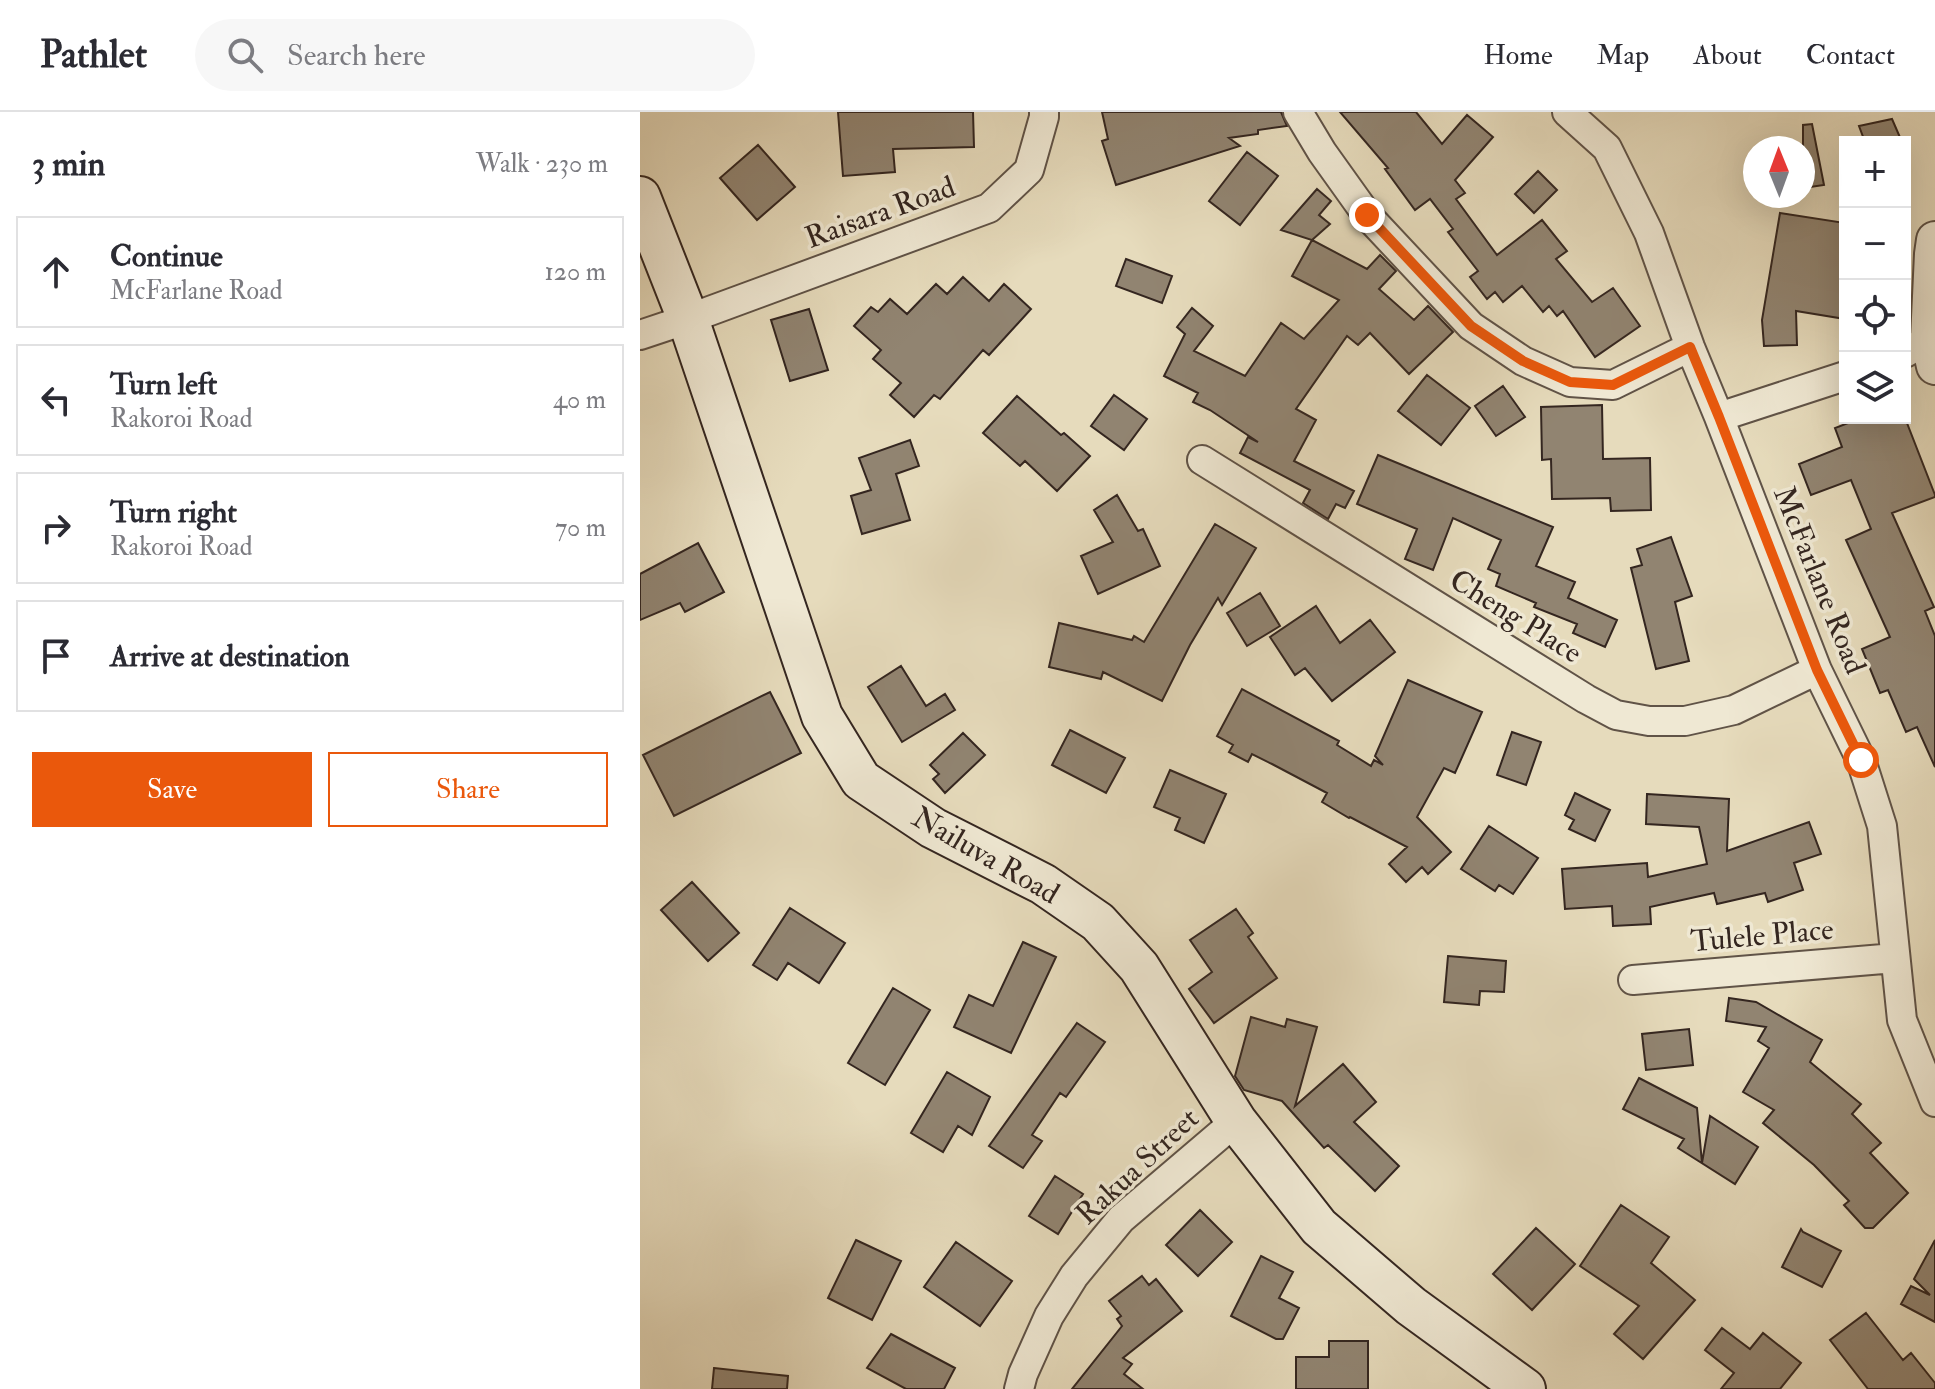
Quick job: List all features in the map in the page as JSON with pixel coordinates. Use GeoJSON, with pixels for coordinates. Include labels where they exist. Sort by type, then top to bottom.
{"type":"FeatureCollection","features":[{"type":"Feature","properties":{"kind":"main road","name":"Nailuva Road"},"geometry":{"type":"LineString","coordinates":[[640,197],[688,319],[822,716],[861,780],[933,828],[1043,884],[1098,922],[1139,967],[1236,1121],[1319,1227],[1411,1306],[1525,1389]]}},
{"type":"Feature","properties":{"kind":"street","name":"Raisara Road"},"geometry":{"type":"LineString","coordinates":[[640,335],[989,208],[1029,170],[1044,112]]}},
{"type":"Feature","properties":{"kind":"street"},"geometry":{"type":"LineString","coordinates":[[1298,112],[1367,215],[1471,326],[1523,361],[1570,382],[1613,385],[1690,347]]}},
{"type":"Feature","properties":{"kind":"street","name":"McFarlane Road"},"geometry":{"type":"LineString","coordinates":[[1567,112],[1607,148],[1649,233],[1690,347],[1817,670],[1861,760],[1882,826],[1902,1020],[1935,1102]]}},
{"type":"Feature","properties":{"kind":"street"},"geometry":{"type":"LineString","coordinates":[[1923,353],[1935,240]]}},
{"type":"Feature","properties":{"kind":"street"},"geometry":{"type":"LineString","coordinates":[[1719,417],[1839,378]]}},
{"type":"Feature","properties":{"kind":"street","name":"Cheng Place"},"geometry":{"type":"LineString","coordinates":[[1202,460],[1616,715],[1649,721],[1685,721],[1734,710],[1817,670]]}},
{"type":"Feature","properties":{"kind":"street","name":"Tulele Place"},"geometry":{"type":"LineString","coordinates":[[1633,980],[1895,958]]}},
{"type":"Feature","properties":{"kind":"street","name":"Rakua Street"},"geometry":{"type":"LineString","coordinates":[[1019,1389],[1049,1316],[1074,1276],[1121,1219],[1236,1121]]}},
{"type":"Feature","properties":{"kind":"building"},"geometry":{"type":"Polygon","coordinates":[[[838,112],[973,112],[974,147],[893,149],[895,172],[843,176],[838,112]]]}},
{"type":"Feature","properties":{"kind":"building"},"geometry":{"type":"Polygon","coordinates":[[[1102,112],[1281,112],[1287,126],[1229,138],[1240,146],[1116,185],[1102,141],[1108,139],[1102,112]]]}},
{"type":"Feature","properties":{"kind":"building"},"geometry":{"type":"Polygon","coordinates":[[[1340,112],[1416,112],[1442,144],[1467,115],[1493,137],[1455,180],[1465,193],[1456,199],[1497,255],[1542,220],[1567,251],[1556,259],[1592,302],[1613,288],[1640,326],[1595,357],[1563,311],[1557,316],[1549,306],[1543,312],[1522,286],[1503,302],[1495,292],[1487,299],[1470,277],[1478,271],[1448,232],[1453,229],[1430,199],[1415,210],[1385,169],[1388,168],[1340,112]]]}},
{"type":"Feature","properties":{"kind":"building"},"geometry":{"type":"Polygon","coordinates":[[[1892,119],[1899,136],[1863,136],[1859,126],[1892,119]]]}},
{"type":"Feature","properties":{"kind":"building"},"geometry":{"type":"Polygon","coordinates":[[[1812,124],[1814,136],[1803,136],[1803,125],[1812,124]]]}},
{"type":"Feature","properties":{"kind":"building"},"geometry":{"type":"Polygon","coordinates":[[[1815,139],[1824,185],[1815,186],[1815,139]]]}},
{"type":"Feature","properties":{"kind":"building"},"geometry":{"type":"Polygon","coordinates":[[[758,145],[795,187],[757,220],[720,178],[758,145]]]}},
{"type":"Feature","properties":{"kind":"building"},"geometry":{"type":"Polygon","coordinates":[[[1247,152],[1278,176],[1240,225],[1209,201],[1247,152]]]}},
{"type":"Feature","properties":{"kind":"building"},"geometry":{"type":"Polygon","coordinates":[[[1538,171],[1557,190],[1534,213],[1515,194],[1538,171]]]}},
{"type":"Feature","properties":{"kind":"building"},"geometry":{"type":"Polygon","coordinates":[[[1317,189],[1331,201],[1319,215],[1330,224],[1312,240],[1281,230],[1317,189]]]}},
{"type":"Feature","properties":{"kind":"building"},"geometry":{"type":"Polygon","coordinates":[[[1780,213],[1839,222],[1839,318],[1796,311],[1797,345],[1764,346],[1762,320],[1780,213]]]}},
{"type":"Feature","properties":{"kind":"building"},"geometry":{"type":"Polygon","coordinates":[[[1312,240],[1367,269],[1380,255],[1396,271],[1379,289],[1414,320],[1428,306],[1453,332],[1409,374],[1370,333],[1358,345],[1347,336],[1296,409],[1316,420],[1294,461],[1354,491],[1345,508],[1336,504],[1328,519],[1303,503],[1310,490],[1240,453],[1248,437],[1258,442],[1193,402],[1198,393],[1164,376],[1185,334],[1177,327],[1192,308],[1213,326],[1194,351],[1245,376],[1281,323],[1304,339],[1339,300],[1292,276],[1312,240]]]}},
{"type":"Feature","properties":{"kind":"building"},"geometry":{"type":"Polygon","coordinates":[[[1126,259],[1172,276],[1162,303],[1116,286],[1126,259]]]}},
{"type":"Feature","properties":{"kind":"building"},"geometry":{"type":"Polygon","coordinates":[[[963,277],[989,301],[1004,284],[1031,309],[989,355],[983,350],[940,399],[934,395],[914,417],[890,395],[901,383],[873,359],[881,350],[854,326],[871,307],[878,312],[890,299],[907,314],[936,284],[947,294],[963,277]]]}},
{"type":"Feature","properties":{"kind":"building"},"geometry":{"type":"Polygon","coordinates":[[[809,309],[828,370],[790,381],[771,320],[809,309]]]}},
{"type":"Feature","properties":{"kind":"building"},"geometry":{"type":"Polygon","coordinates":[[[1427,375],[1470,408],[1441,445],[1398,411],[1427,375]]]}},
{"type":"Feature","properties":{"kind":"building"},"geometry":{"type":"Polygon","coordinates":[[[1503,386],[1525,417],[1496,436],[1475,406],[1503,386]]]}},
{"type":"Feature","properties":{"kind":"building"},"geometry":{"type":"Polygon","coordinates":[[[1114,395],[1147,419],[1124,450],[1091,426],[1114,395]]]}},
{"type":"Feature","properties":{"kind":"building"},"geometry":{"type":"Polygon","coordinates":[[[1017,396],[1090,456],[1057,491],[1025,461],[1020,466],[983,433],[1017,396]]]}},
{"type":"Feature","properties":{"kind":"building"},"geometry":{"type":"Polygon","coordinates":[[[1602,405],[1603,459],[1650,458],[1651,510],[1611,511],[1610,498],[1552,499],[1551,459],[1542,460],[1541,407],[1602,405]]]}},
{"type":"Feature","properties":{"kind":"building"},"geometry":{"type":"Polygon","coordinates":[[[1845,424],[1907,424],[1935,495],[1892,513],[1934,607],[1925,611],[1935,636],[1935,767],[1917,727],[1906,732],[1888,690],[1880,693],[1862,649],[1890,637],[1846,540],[1871,529],[1851,480],[1811,495],[1799,464],[1842,447],[1835,428],[1845,424]]]}},
{"type":"Feature","properties":{"kind":"building"},"geometry":{"type":"Polygon","coordinates":[[[910,440],[919,466],[896,474],[910,520],[862,534],[851,496],[871,490],[859,458],[910,440]]]}},
{"type":"Feature","properties":{"kind":"building"},"geometry":{"type":"Polygon","coordinates":[[[1378,455],[1553,527],[1536,566],[1575,582],[1568,598],[1617,620],[1605,647],[1573,633],[1577,624],[1534,607],[1536,603],[1496,586],[1500,574],[1488,569],[1501,540],[1453,518],[1433,570],[1405,559],[1417,529],[1357,504],[1378,455]]]}},
{"type":"Feature","properties":{"kind":"building"},"geometry":{"type":"Polygon","coordinates":[[[1117,495],[1138,531],[1143,529],[1160,566],[1098,594],[1081,556],[1113,542],[1094,510],[1117,495]]]}},
{"type":"Feature","properties":{"kind":"building"},"geometry":{"type":"Polygon","coordinates":[[[1215,524],[1256,548],[1222,605],[1218,598],[1162,701],[1103,672],[1101,679],[1049,667],[1059,623],[1132,640],[1134,636],[1144,642],[1215,524]]]}},
{"type":"Feature","properties":{"kind":"building"},"geometry":{"type":"Polygon","coordinates":[[[1671,537],[1692,596],[1675,602],[1689,661],[1656,669],[1631,568],[1642,565],[1637,549],[1671,537]]]}},
{"type":"Feature","properties":{"kind":"building"},"geometry":{"type":"Polygon","coordinates":[[[698,543],[724,592],[685,612],[680,603],[640,620],[640,574],[698,543]]]}},
{"type":"Feature","properties":{"kind":"building"},"geometry":{"type":"Polygon","coordinates":[[[1260,593],[1280,626],[1247,646],[1227,613],[1260,593]]]}},
{"type":"Feature","properties":{"kind":"building"},"geometry":{"type":"Polygon","coordinates":[[[1316,606],[1340,643],[1370,620],[1395,652],[1332,701],[1305,668],[1295,675],[1270,637],[1316,606]]]}},
{"type":"Feature","properties":{"kind":"building"},"geometry":{"type":"Polygon","coordinates":[[[901,666],[926,706],[945,694],[955,710],[902,742],[868,687],[901,666]]]}},
{"type":"Feature","properties":{"kind":"building"},"geometry":{"type":"Polygon","coordinates":[[[1408,680],[1482,712],[1455,773],[1444,768],[1417,817],[1451,852],[1428,874],[1422,867],[1406,882],[1389,864],[1407,847],[1322,802],[1327,793],[1252,754],[1248,762],[1229,752],[1233,745],[1217,736],[1242,689],[1339,741],[1337,745],[1371,766],[1374,760],[1383,765],[1375,756],[1408,680]]]}},
{"type":"Feature","properties":{"kind":"building"},"geometry":{"type":"Polygon","coordinates":[[[770,692],[801,753],[674,816],[643,755],[770,692]]]}},
{"type":"Feature","properties":{"kind":"building"},"geometry":{"type":"Polygon","coordinates":[[[1070,730],[1125,758],[1106,793],[1052,765],[1070,730]]]}},
{"type":"Feature","properties":{"kind":"building"},"geometry":{"type":"Polygon","coordinates":[[[1512,732],[1541,742],[1526,785],[1497,775],[1512,732]]]}},
{"type":"Feature","properties":{"kind":"building"},"geometry":{"type":"Polygon","coordinates":[[[963,733],[985,755],[945,793],[933,779],[939,774],[930,765],[963,733]]]}},
{"type":"Feature","properties":{"kind":"building"},"geometry":{"type":"Polygon","coordinates":[[[1170,770],[1226,794],[1204,843],[1175,830],[1180,818],[1154,807],[1170,770]]]}},
{"type":"Feature","properties":{"kind":"building"},"geometry":{"type":"Polygon","coordinates":[[[1575,793],[1610,810],[1595,841],[1569,829],[1574,820],[1565,815],[1575,793]]]}},
{"type":"Feature","properties":{"kind":"building"},"geometry":{"type":"Polygon","coordinates":[[[1647,794],[1729,799],[1727,851],[1809,822],[1821,854],[1794,863],[1803,890],[1768,902],[1765,893],[1717,904],[1714,893],[1650,907],[1651,924],[1613,926],[1612,906],[1565,909],[1562,869],[1647,863],[1648,877],[1707,864],[1699,827],[1646,824],[1647,794]]]}},
{"type":"Feature","properties":{"kind":"building"},"geometry":{"type":"Polygon","coordinates":[[[1489,826],[1538,858],[1513,894],[1499,885],[1495,891],[1461,869],[1489,826]]]}},
{"type":"Feature","properties":{"kind":"building"},"geometry":{"type":"Polygon","coordinates":[[[692,882],[739,933],[708,961],[661,910],[692,882]]]}},
{"type":"Feature","properties":{"kind":"building"},"geometry":{"type":"Polygon","coordinates":[[[790,908],[845,943],[819,983],[788,963],[777,980],[753,965],[790,908]]]}},
{"type":"Feature","properties":{"kind":"building"},"geometry":{"type":"Polygon","coordinates":[[[1236,909],[1253,933],[1248,937],[1277,978],[1214,1023],[1189,989],[1212,972],[1190,940],[1236,909]]]}},
{"type":"Feature","properties":{"kind":"building"},"geometry":{"type":"Polygon","coordinates":[[[1023,942],[1056,957],[1011,1053],[954,1027],[969,995],[993,1006],[1023,942]]]}},
{"type":"Feature","properties":{"kind":"building"},"geometry":{"type":"Polygon","coordinates":[[[1448,956],[1506,961],[1504,992],[1480,991],[1479,1005],[1444,1002],[1448,956]]]}},
{"type":"Feature","properties":{"kind":"building"},"geometry":{"type":"Polygon","coordinates":[[[893,988],[930,1010],[885,1085],[848,1063],[893,988]]]}},
{"type":"Feature","properties":{"kind":"building"},"geometry":{"type":"Polygon","coordinates":[[[1729,998],[1756,1002],[1822,1040],[1810,1062],[1861,1104],[1852,1114],[1881,1143],[1870,1153],[1908,1193],[1873,1228],[1865,1228],[1844,1205],[1849,1201],[1814,1165],[1763,1123],[1774,1110],[1743,1092],[1769,1048],[1758,1041],[1766,1027],[1726,1021],[1729,998]]]}},
{"type":"Feature","properties":{"kind":"building"},"geometry":{"type":"Polygon","coordinates":[[[1251,1017],[1285,1027],[1287,1019],[1317,1027],[1295,1106],[1343,1064],[1376,1102],[1354,1122],[1399,1166],[1375,1191],[1328,1145],[1324,1148],[1282,1101],[1244,1090],[1235,1076],[1251,1017]]]}},
{"type":"Feature","properties":{"kind":"building"},"geometry":{"type":"Polygon","coordinates":[[[1077,1023],[1105,1042],[1066,1097],[1060,1093],[1032,1135],[1042,1141],[1023,1168],[989,1146],[1077,1023]]]}},
{"type":"Feature","properties":{"kind":"building"},"geometry":{"type":"Polygon","coordinates":[[[1689,1029],[1693,1065],[1646,1070],[1642,1034],[1689,1029]]]}},
{"type":"Feature","properties":{"kind":"building"},"geometry":{"type":"Polygon","coordinates":[[[947,1072],[990,1097],[972,1135],[958,1126],[943,1152],[911,1133],[947,1072]]]}},
{"type":"Feature","properties":{"kind":"building"},"geometry":{"type":"Polygon","coordinates":[[[1639,1078],[1697,1108],[1702,1163],[1710,1116],[1758,1147],[1735,1184],[1678,1148],[1684,1139],[1623,1109],[1639,1078]]]}},
{"type":"Feature","properties":{"kind":"building"},"geometry":{"type":"Polygon","coordinates":[[[1055,1176],[1083,1194],[1058,1234],[1029,1216],[1055,1176]]]}},
{"type":"Feature","properties":{"kind":"building"},"geometry":{"type":"Polygon","coordinates":[[[1621,1205],[1669,1237],[1651,1263],[1695,1300],[1643,1359],[1614,1334],[1639,1306],[1580,1266],[1621,1205]]]}},
{"type":"Feature","properties":{"kind":"building"},"geometry":{"type":"Polygon","coordinates":[[[1200,1210],[1232,1242],[1198,1276],[1166,1245],[1200,1210]]]}},
{"type":"Feature","properties":{"kind":"building"},"geometry":{"type":"Polygon","coordinates":[[[1536,1228],[1575,1264],[1532,1310],[1493,1274],[1536,1228]]]}},
{"type":"Feature","properties":{"kind":"building"},"geometry":{"type":"Polygon","coordinates":[[[1801,1229],[1841,1251],[1822,1287],[1782,1267],[1801,1229]]]}},
{"type":"Feature","properties":{"kind":"building"},"geometry":{"type":"Polygon","coordinates":[[[856,1240],[901,1261],[872,1320],[828,1298],[856,1240]]]}},
{"type":"Feature","properties":{"kind":"building"},"geometry":{"type":"Polygon","coordinates":[[[1935,1240],[1935,1322],[1901,1304],[1911,1286],[1930,1295],[1914,1279],[1935,1240]]]}},
{"type":"Feature","properties":{"kind":"building"},"geometry":{"type":"Polygon","coordinates":[[[956,1242],[1012,1281],[980,1326],[924,1287],[956,1242]]]}},
{"type":"Feature","properties":{"kind":"building"},"geometry":{"type":"Polygon","coordinates":[[[1261,1256],[1293,1272],[1279,1298],[1299,1308],[1283,1339],[1276,1339],[1231,1316],[1261,1256]]]}},
{"type":"Feature","properties":{"kind":"building"},"geometry":{"type":"Polygon","coordinates":[[[1142,1276],[1149,1285],[1156,1279],[1182,1311],[1123,1358],[1132,1364],[1124,1374],[1143,1389],[1072,1389],[1122,1326],[1117,1319],[1121,1316],[1109,1301],[1142,1276]]]}},
{"type":"Feature","properties":{"kind":"building"},"geometry":{"type":"Polygon","coordinates":[[[1866,1313],[1903,1360],[1911,1353],[1935,1383],[1935,1389],[1868,1389],[1830,1340],[1866,1313]]]}},
{"type":"Feature","properties":{"kind":"building"},"geometry":{"type":"Polygon","coordinates":[[[1722,1328],[1750,1349],[1763,1333],[1801,1363],[1780,1389],[1721,1389],[1734,1373],[1705,1350],[1722,1328]]]}},
{"type":"Feature","properties":{"kind":"building"},"geometry":{"type":"Polygon","coordinates":[[[891,1334],[955,1368],[944,1389],[906,1389],[867,1368],[891,1334]]]}},
{"type":"Feature","properties":{"kind":"building"},"geometry":{"type":"Polygon","coordinates":[[[1329,1341],[1368,1341],[1368,1389],[1296,1389],[1296,1357],[1329,1357],[1329,1341]]]}},
{"type":"Feature","properties":{"kind":"building"},"geometry":{"type":"Polygon","coordinates":[[[714,1368],[788,1376],[787,1389],[712,1389],[714,1368]]]}},
{"type":"Feature","properties":{"kind":"route"},"geometry":{"type":"LineString","coordinates":[[1367,215],[1471,326],[1523,361],[1570,382],[1613,385],[1690,347],[1817,670],[1861,760]]}}]}
